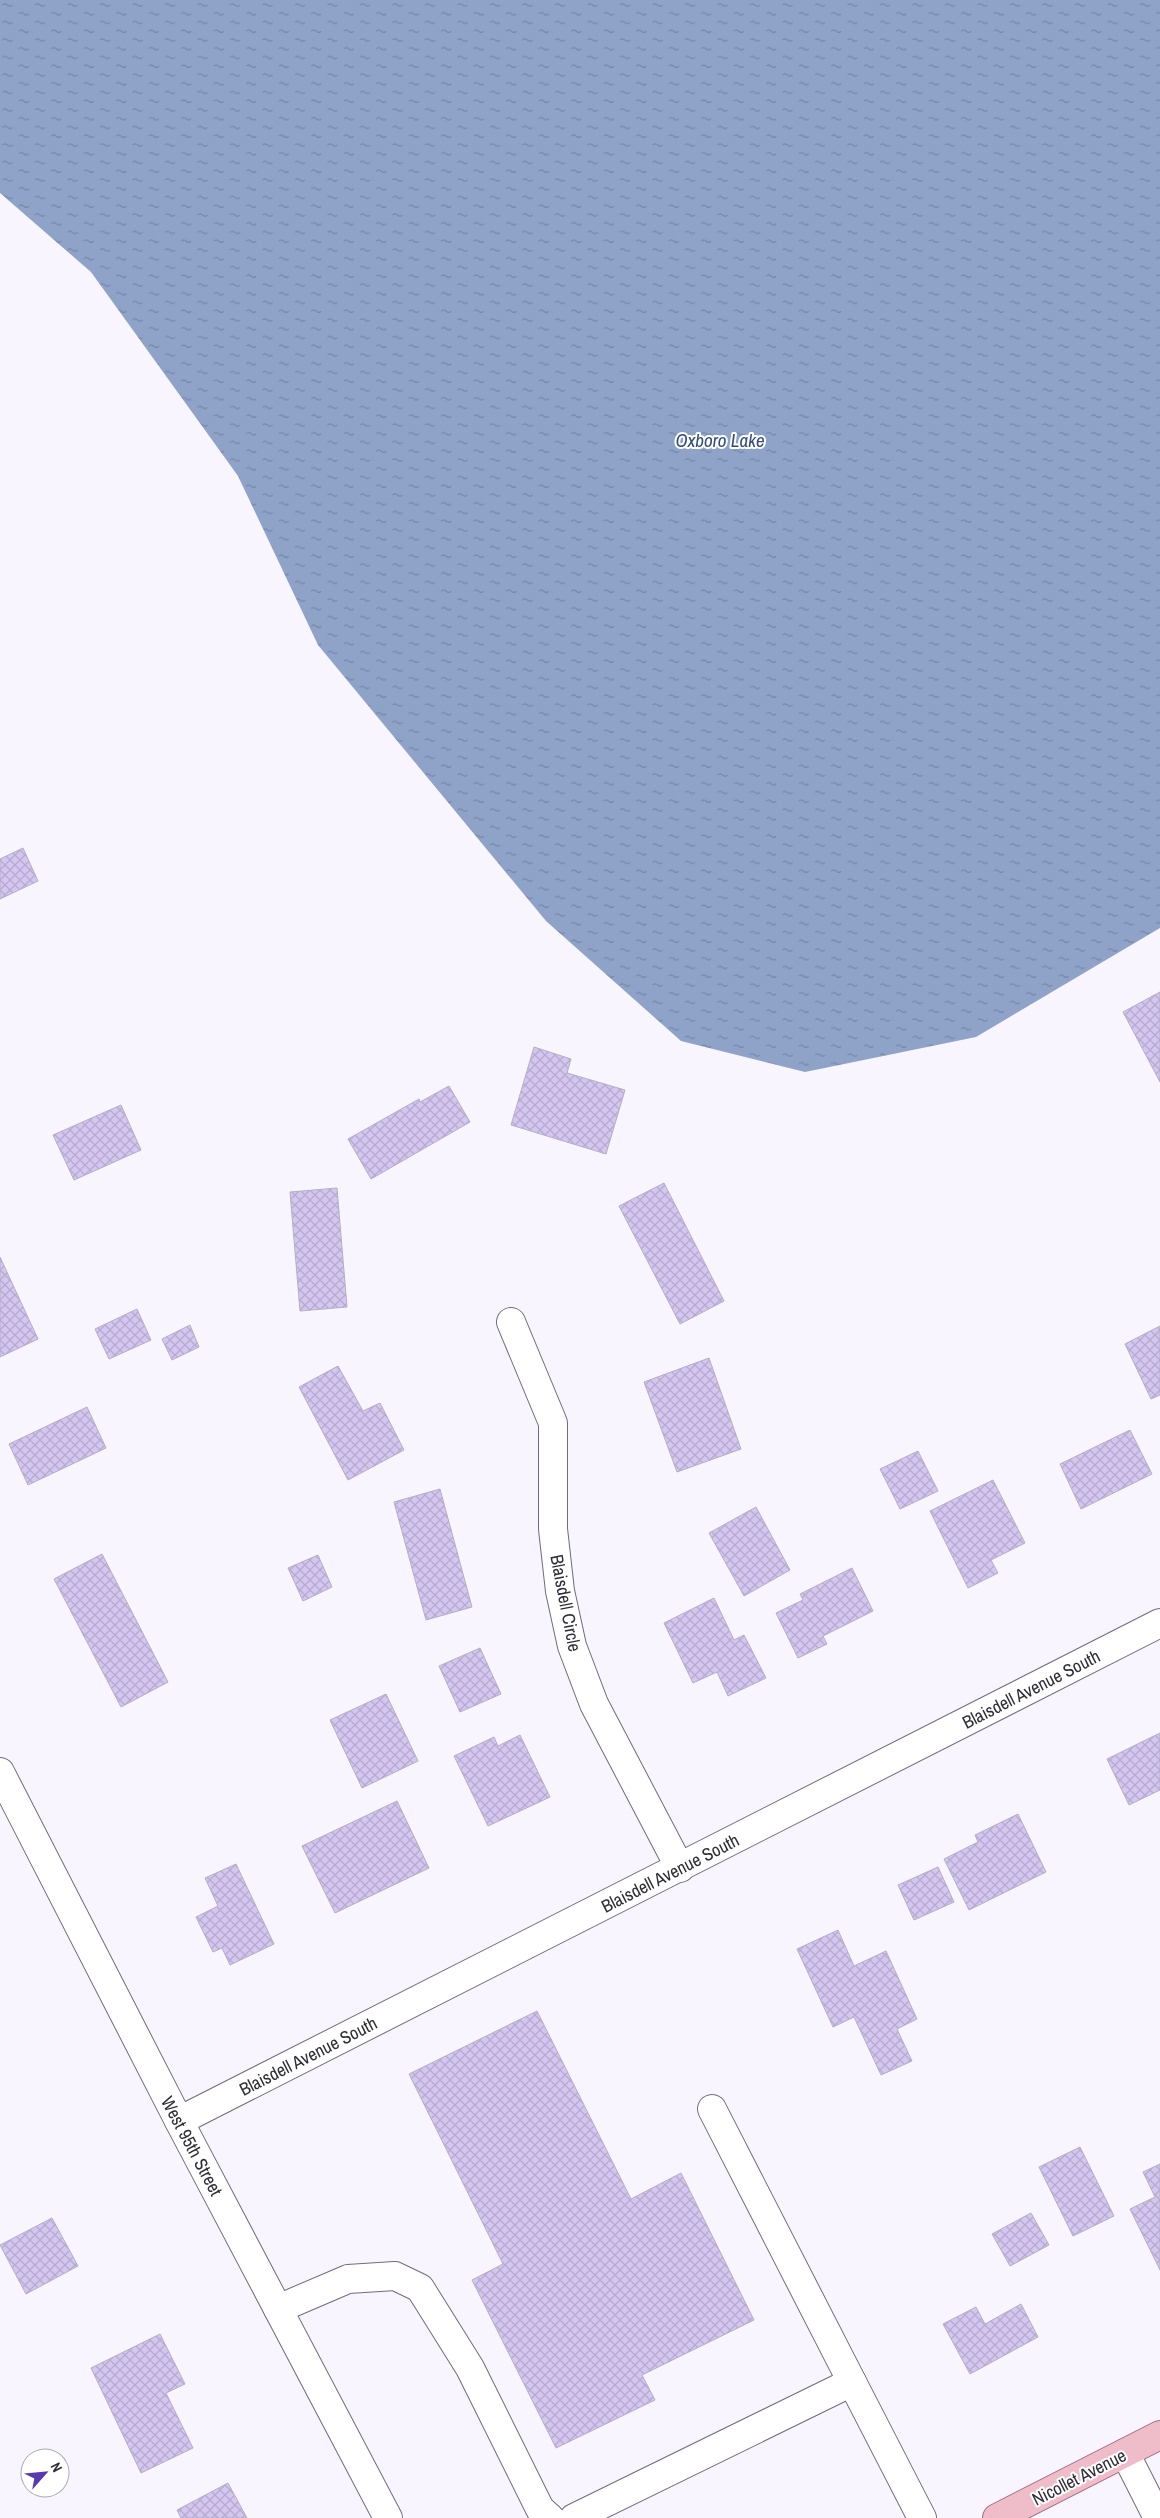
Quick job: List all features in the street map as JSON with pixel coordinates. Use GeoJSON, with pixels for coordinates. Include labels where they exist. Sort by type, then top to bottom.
{"type":"FeatureCollection","features":[{"type":"Feature","properties":{"kind":"main road","name":"Nicollet Avenue"},"geometry":{"type":"LineString","coordinates":[[997,2518],[1160,2436]]}},
{"type":"Feature","properties":{"kind":"street","name":"Blaisdell Circle"},"geometry":{"type":"LineString","coordinates":[[511,1322],[553,1423],[553,1529],[560,1591],[572,1646],[594,1704],[680,1868]]}},
{"type":"Feature","properties":{"kind":"street","name":"Blaisdell Avenue South"},"geometry":{"type":"LineString","coordinates":[[179,2121],[1160,1623]]}},
{"type":"Feature","properties":{"kind":"street","name":"West 95th Street"},"geometry":{"type":"LineString","coordinates":[[0,1772],[179,2121],[388,2518]]}},
{"type":"Feature","properties":{"kind":"street"},"geometry":{"type":"LineString","coordinates":[[712,2109],[922,2518]]}},
{"type":"Feature","properties":{"kind":"street"},"geometry":{"type":"LineString","coordinates":[[278,2309],[348,2279],[394,2276],[420,2288],[470,2368],[540,2509],[550,2518]]}},
{"type":"Feature","properties":{"kind":"street"},"geometry":{"type":"LineString","coordinates":[[574,2518],[852,2382]]}},
{"type":"Feature","properties":{"kind":"street"},"geometry":{"type":"LineString","coordinates":[[1125,2453],[1158,2518]]}},
{"type":"Feature","properties":{"kind":"street"},"geometry":{"type":"LineString","coordinates":[[370,2485],[401,2518]]}},
{"type":"Feature","properties":{"kind":"water","name":"Oxboro Lake"},"geometry":{"type":"Polygon","coordinates":[[[0,0],[1160,0],[1160,928],[976,1037],[805,1072],[681,1041],[546,921],[318,645],[238,476],[91,272],[0,193],[0,0]]]}},
{"type":"Feature","properties":{"kind":"building"},"geometry":{"type":"Polygon","coordinates":[[[23,848],[38,881],[0,899],[0,859],[23,848]]]}},
{"type":"Feature","properties":{"kind":"building"},"geometry":{"type":"Polygon","coordinates":[[[1160,992],[1160,1082],[1123,1012],[1160,992]]]}},
{"type":"Feature","properties":{"kind":"building"},"geometry":{"type":"Polygon","coordinates":[[[534,1047],[571,1059],[567,1073],[625,1090],[606,1154],[511,1125],[534,1047]]]}},
{"type":"Feature","properties":{"kind":"building"},"geometry":{"type":"Polygon","coordinates":[[[449,1086],[470,1122],[371,1179],[348,1139],[419,1099],[420,1102],[449,1086]]]}},
{"type":"Feature","properties":{"kind":"building"},"geometry":{"type":"Polygon","coordinates":[[[121,1105],[141,1150],[74,1180],[53,1135],[121,1105]]]}},
{"type":"Feature","properties":{"kind":"building"},"geometry":{"type":"Polygon","coordinates":[[[664,1183],[724,1301],[680,1324],[619,1206],[664,1183]]]}},
{"type":"Feature","properties":{"kind":"building"},"geometry":{"type":"Polygon","coordinates":[[[337,1188],[347,1307],[300,1311],[290,1192],[337,1188]]]}},
{"type":"Feature","properties":{"kind":"building"},"geometry":{"type":"Polygon","coordinates":[[[0,1257],[38,1339],[0,1357],[0,1257]]]}},
{"type":"Feature","properties":{"kind":"building"},"geometry":{"type":"Polygon","coordinates":[[[137,1309],[151,1340],[109,1359],[95,1329],[137,1309]]]}},
{"type":"Feature","properties":{"kind":"building"},"geometry":{"type":"Polygon","coordinates":[[[190,1325],[199,1347],[172,1360],[162,1339],[190,1325]]]}},
{"type":"Feature","properties":{"kind":"building"},"geometry":{"type":"Polygon","coordinates":[[[1160,1326],[1160,1395],[1151,1399],[1125,1344],[1160,1326]]]}},
{"type":"Feature","properties":{"kind":"building"},"geometry":{"type":"Polygon","coordinates":[[[709,1358],[741,1449],[677,1472],[644,1382],[709,1358]]]}},
{"type":"Feature","properties":{"kind":"building"},"geometry":{"type":"Polygon","coordinates":[[[338,1366],[363,1411],[380,1403],[404,1450],[348,1480],[299,1387],[338,1366]]]}},
{"type":"Feature","properties":{"kind":"building"},"geometry":{"type":"Polygon","coordinates":[[[87,1407],[106,1448],[28,1485],[9,1444],[87,1407]]]}},
{"type":"Feature","properties":{"kind":"building"},"geometry":{"type":"Polygon","coordinates":[[[1130,1430],[1152,1474],[1081,1509],[1060,1464],[1130,1430]]]}},
{"type":"Feature","properties":{"kind":"building"},"geometry":{"type":"Polygon","coordinates":[[[918,1451],[938,1491],[900,1509],[880,1469],[918,1451]]]}},
{"type":"Feature","properties":{"kind":"building"},"geometry":{"type":"Polygon","coordinates":[[[993,1480],[1025,1543],[991,1560],[998,1573],[968,1588],[930,1511],[993,1480]]]}},
{"type":"Feature","properties":{"kind":"building"},"geometry":{"type":"Polygon","coordinates":[[[440,1489],[472,1607],[426,1620],[394,1502],[440,1489]]]}},
{"type":"Feature","properties":{"kind":"building"},"geometry":{"type":"Polygon","coordinates":[[[756,1507],[790,1570],[744,1596],[709,1533],[756,1507]]]}},
{"type":"Feature","properties":{"kind":"building"},"geometry":{"type":"Polygon","coordinates":[[[102,1554],[168,1682],[121,1707],[54,1579],[102,1554]]]}},
{"type":"Feature","properties":{"kind":"building"},"geometry":{"type":"Polygon","coordinates":[[[318,1555],[332,1587],[303,1601],[288,1568],[318,1555]]]}},
{"type":"Feature","properties":{"kind":"building"},"geometry":{"type":"Polygon","coordinates":[[[852,1568],[873,1611],[823,1636],[827,1644],[798,1658],[776,1613],[803,1600],[800,1594],[852,1568]]]}},
{"type":"Feature","properties":{"kind":"building"},"geometry":{"type":"Polygon","coordinates":[[[714,1598],[734,1640],[744,1635],[766,1678],[728,1696],[717,1672],[693,1683],[664,1623],[714,1598]]]}},
{"type":"Feature","properties":{"kind":"building"},"geometry":{"type":"Polygon","coordinates":[[[480,1648],[501,1694],[460,1712],[439,1666],[480,1648]]]}},
{"type":"Feature","properties":{"kind":"building"},"geometry":{"type":"Polygon","coordinates":[[[386,1694],[418,1761],[362,1788],[330,1720],[386,1694]]]}},
{"type":"Feature","properties":{"kind":"building"},"geometry":{"type":"Polygon","coordinates":[[[1160,1733],[1160,1790],[1129,1805],[1107,1759],[1160,1733]]]}},
{"type":"Feature","properties":{"kind":"building"},"geometry":{"type":"Polygon","coordinates":[[[520,1735],[550,1797],[488,1826],[454,1756],[494,1737],[498,1746],[520,1735]]]}},
{"type":"Feature","properties":{"kind":"building"},"geometry":{"type":"Polygon","coordinates":[[[397,1801],[429,1868],[335,1913],[302,1846],[397,1801]]]}},
{"type":"Feature","properties":{"kind":"building"},"geometry":{"type":"Polygon","coordinates":[[[1018,1814],[1046,1872],[969,1910],[944,1859],[978,1842],[975,1835],[1018,1814]]]}},
{"type":"Feature","properties":{"kind":"building"},"geometry":{"type":"Polygon","coordinates":[[[236,1864],[274,1944],[230,1965],[222,1948],[213,1952],[196,1917],[218,1906],[205,1878],[236,1864]]]}},
{"type":"Feature","properties":{"kind":"building"},"geometry":{"type":"Polygon","coordinates":[[[938,1867],[954,1902],[914,1920],[898,1885],[938,1867]]]}},
{"type":"Feature","properties":{"kind":"building"},"geometry":{"type":"Polygon","coordinates":[[[838,1930],[854,1966],[886,1951],[917,2019],[897,2029],[912,2061],[881,2075],[854,2017],[833,2027],[797,1949],[838,1930]]]}},
{"type":"Feature","properties":{"kind":"building"},"geometry":{"type":"Polygon","coordinates":[[[537,2011],[631,2199],[681,2173],[754,2320],[642,2375],[655,2400],[556,2448],[472,2280],[503,2264],[409,2074],[537,2011]]]}},
{"type":"Feature","properties":{"kind":"building"},"geometry":{"type":"Polygon","coordinates":[[[1080,2147],[1114,2216],[1073,2236],[1039,2167],[1080,2147]]]}},
{"type":"Feature","properties":{"kind":"building"},"geometry":{"type":"Polygon","coordinates":[[[1160,2164],[1160,2270],[1130,2209],[1155,2197],[1143,2172],[1160,2164]]]}},
{"type":"Feature","properties":{"kind":"building"},"geometry":{"type":"Polygon","coordinates":[[[1031,2213],[1049,2245],[1010,2266],[992,2234],[1031,2213]]]}},
{"type":"Feature","properties":{"kind":"building"},"geometry":{"type":"Polygon","coordinates":[[[52,2218],[78,2266],[26,2294],[0,2245],[52,2218]]]}},
{"type":"Feature","properties":{"kind":"building"},"geometry":{"type":"Polygon","coordinates":[[[1021,2304],[1038,2337],[970,2374],[943,2324],[976,2307],[985,2324],[1021,2304]]]}},
{"type":"Feature","properties":{"kind":"building"},"geometry":{"type":"Polygon","coordinates":[[[160,2334],[185,2384],[166,2393],[193,2448],[141,2473],[91,2368],[160,2334]]]}},
{"type":"Feature","properties":{"kind":"building"},"geometry":{"type":"Polygon","coordinates":[[[228,2483],[247,2518],[181,2518],[177,2510],[228,2483]]]}}]}
